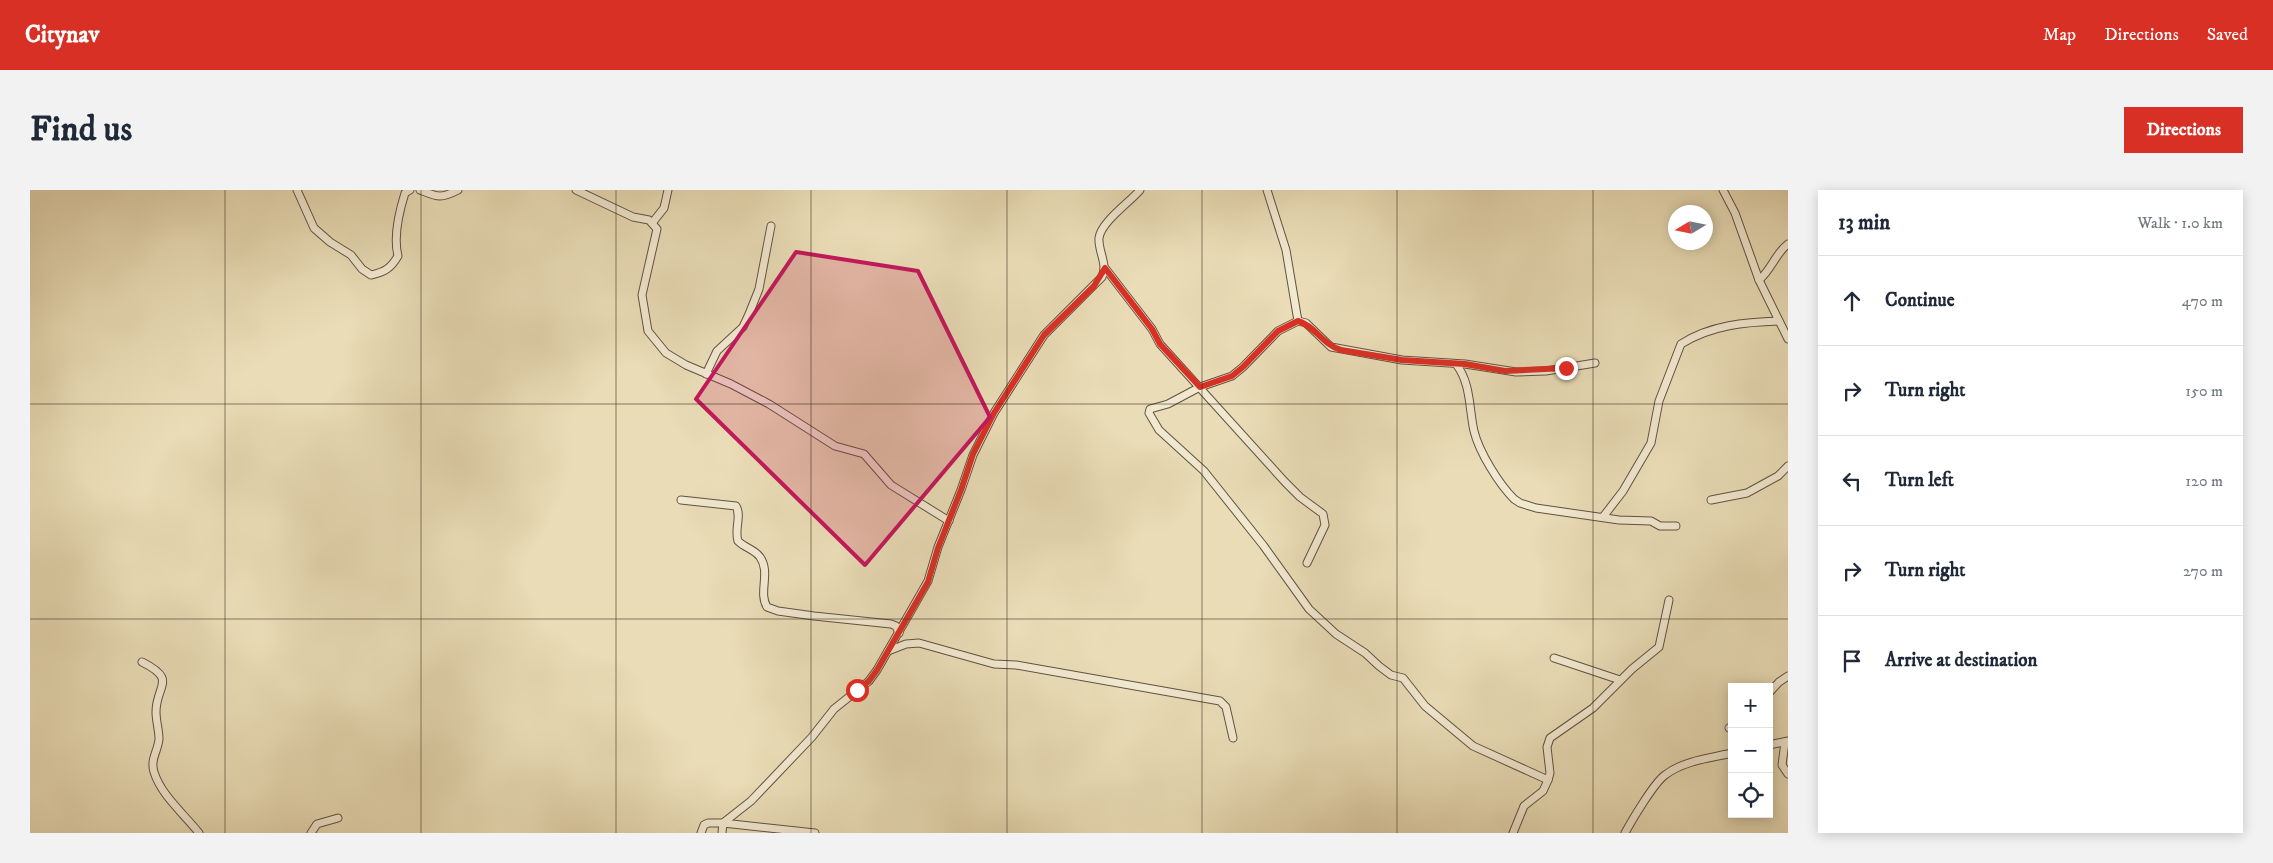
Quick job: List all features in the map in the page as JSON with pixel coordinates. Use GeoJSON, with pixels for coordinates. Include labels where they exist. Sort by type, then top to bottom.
{"type":"FeatureCollection","features":[{"type":"Feature","properties":{"kind":"street"},"geometry":{"type":"LineString","coordinates":[[297,190],[314,228],[330,242],[351,255],[362,269],[372,275],[382,273],[388,269],[393,265],[398,256],[396,248],[399,218],[405,193],[410,190]]}},
{"type":"Feature","properties":{"kind":"street"},"geometry":{"type":"LineString","coordinates":[[420,190],[437,197],[445,196],[458,190]]}},
{"type":"Feature","properties":{"kind":"street"},"geometry":{"type":"LineString","coordinates":[[576,190],[633,217],[653,222],[657,229],[642,295],[648,330],[666,353],[769,404],[835,446],[864,454],[891,484],[949,521]]}},
{"type":"Feature","properties":{"kind":"street"},"geometry":{"type":"LineString","coordinates":[[653,222],[664,208],[668,190]]}},
{"type":"Feature","properties":{"kind":"street"},"geometry":{"type":"LineString","coordinates":[[1140,190],[1106,225],[1101,233],[1100,243],[1105,268],[1152,329],[1160,344],[1285,482],[1300,497],[1324,514],[1325,525],[1307,563]]}},
{"type":"Feature","properties":{"kind":"street"},"geometry":{"type":"LineString","coordinates":[[1267,190],[1284,241],[1298,321]]}},
{"type":"Feature","properties":{"kind":"street"},"geometry":{"type":"LineString","coordinates":[[1723,190],[1736,212],[1759,280],[1788,339]]}},
{"type":"Feature","properties":{"kind":"street"},"geometry":{"type":"LineString","coordinates":[[706,374],[716,351],[743,327],[749,314],[759,289],[771,226]]}},
{"type":"Feature","properties":{"kind":"street"},"geometry":{"type":"LineString","coordinates":[[1759,280],[1767,274],[1781,249],[1788,244]]}},
{"type":"Feature","properties":{"kind":"street"},"geometry":{"type":"LineString","coordinates":[[722,833],[723,823],[751,801],[812,737],[834,709],[869,681],[899,634],[928,582],[938,548],[973,454],[1008,391],[1044,335],[1094,286],[1105,268]]}},
{"type":"Feature","properties":{"kind":"street"},"geometry":{"type":"LineString","coordinates":[[1548,780],[1473,746],[1425,706],[1403,678],[1392,675],[1379,666],[1365,653],[1336,634],[1309,610],[1263,545],[1204,471],[1159,430],[1149,414],[1150,409],[1168,404],[1200,387],[1232,376],[1278,331],[1298,321],[1306,323],[1331,347],[1402,360],[1456,364],[1516,372],[1559,369],[1595,363]]}},
{"type":"Feature","properties":{"kind":"street"},"geometry":{"type":"LineString","coordinates":[[1603,517],[1624,491],[1651,443],[1659,401],[1681,344],[1689,339],[1730,325],[1780,321]]}},
{"type":"Feature","properties":{"kind":"street"},"geometry":{"type":"LineString","coordinates":[[1456,364],[1465,380],[1474,432],[1481,450],[1508,494],[1520,503],[1536,508],[1618,520],[1651,521],[1660,526],[1676,526]]}},
{"type":"Feature","properties":{"kind":"street"},"geometry":{"type":"LineString","coordinates":[[1711,500],[1747,493],[1778,476],[1788,466]]}},
{"type":"Feature","properties":{"kind":"street"},"geometry":{"type":"LineString","coordinates":[[681,500],[736,506],[739,513],[736,526],[738,541],[756,552],[764,563],[766,570],[764,598],[767,608],[814,616],[891,624],[896,626],[899,634]]}},
{"type":"Feature","properties":{"kind":"street"},"geometry":{"type":"LineString","coordinates":[[1513,833],[1524,806],[1543,790],[1548,780],[1550,773],[1547,747],[1550,738],[1593,708],[1620,680],[1659,647],[1669,600]]}},
{"type":"Feature","properties":{"kind":"street"},"geometry":{"type":"LineString","coordinates":[[888,652],[911,643],[919,643],[994,664],[1016,665],[1220,701],[1226,707],[1232,738]]}},
{"type":"Feature","properties":{"kind":"street"},"geometry":{"type":"LineString","coordinates":[[1554,658],[1620,680]]}},
{"type":"Feature","properties":{"kind":"street"},"geometry":{"type":"LineString","coordinates":[[142,662],[159,672],[162,679],[156,711],[159,739],[152,758],[154,771],[164,792],[199,833]]}},
{"type":"Feature","properties":{"kind":"street"},"geometry":{"type":"LineString","coordinates":[[1773,689],[1788,676]]}},
{"type":"Feature","properties":{"kind":"street"},"geometry":{"type":"LineString","coordinates":[[1773,744],[1786,741],[1782,765],[1788,774]]}},
{"type":"Feature","properties":{"kind":"street"},"geometry":{"type":"LineString","coordinates":[[1625,833],[1632,818],[1664,775],[1705,758],[1728,753]]}},
{"type":"Feature","properties":{"kind":"street"},"geometry":{"type":"LineString","coordinates":[[311,833],[317,824],[338,818]]}},
{"type":"Feature","properties":{"kind":"street"},"geometry":{"type":"LineString","coordinates":[[701,833],[704,826],[708,823],[815,833]]}},
{"type":"Feature","properties":{"kind":"highlighted area"},"geometry":{"type":"Polygon","coordinates":[[[796,252],[918,271],[990,417],[865,565],[696,399],[796,252]]]}},
{"type":"Feature","properties":{"kind":"route"},"geometry":{"type":"LineString","coordinates":[[857,690],[869,681],[877,670],[928,582],[938,548],[973,454],[994,413],[1044,335],[1094,286],[1102,277],[1105,268],[1152,329],[1160,344],[1200,387],[1232,376],[1278,331],[1298,321],[1306,323],[1331,347],[1341,350],[1402,360],[1426,360],[1438,363],[1465,364],[1516,372],[1566,368]]}}]}
